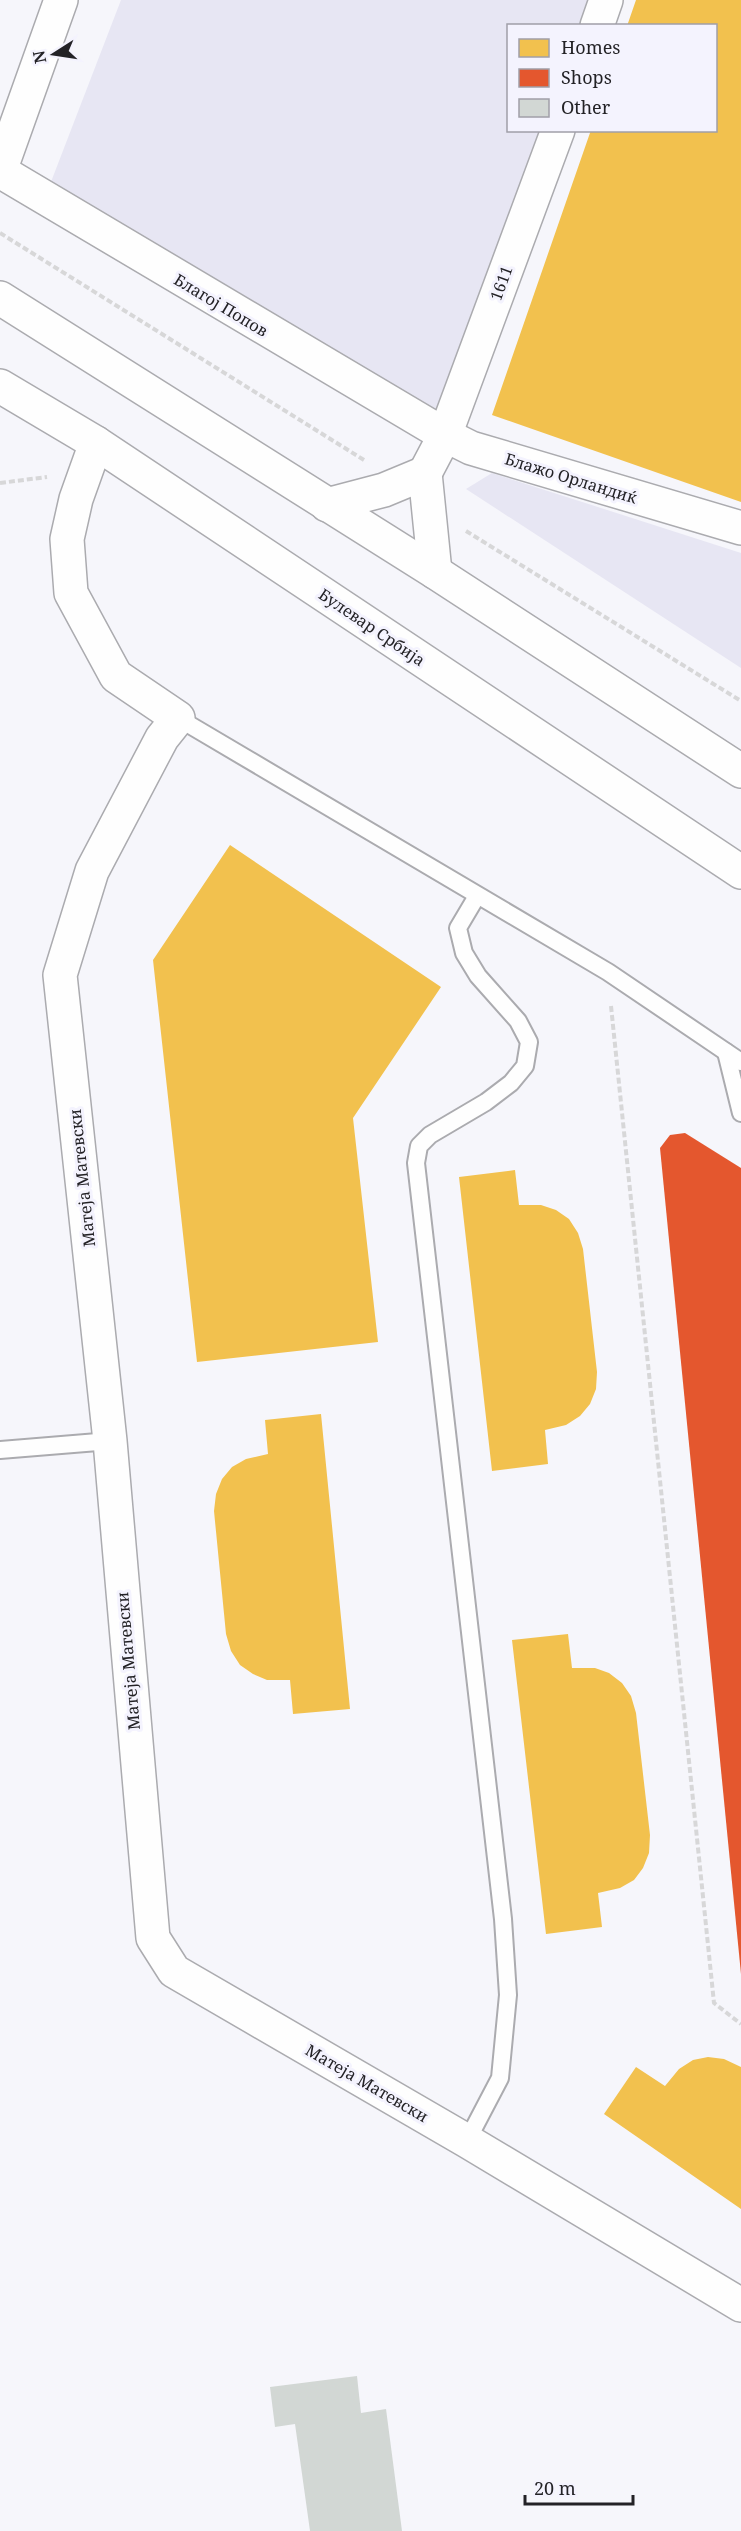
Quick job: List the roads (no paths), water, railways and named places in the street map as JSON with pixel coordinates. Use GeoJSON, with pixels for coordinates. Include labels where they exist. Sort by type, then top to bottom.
{"type":"FeatureCollection","features":[{"type":"Feature","properties":{"kind":"street","name":"Благој Попов"},"geometry":{"type":"LineString","coordinates":[[61,0],[0,171],[445,435]]}},
{"type":"Feature","properties":{"kind":"street"},"geometry":{"type":"LineString","coordinates":[[598,24],[606,0]]}},
{"type":"Feature","properties":{"kind":"street","name":"1611"},"geometry":{"type":"LineString","coordinates":[[445,435],[557,132]]}},
{"type":"Feature","properties":{"kind":"street"},"geometry":{"type":"LineString","coordinates":[[0,298],[435,572],[741,771]]}},
{"type":"Feature","properties":{"kind":"street","name":"Булевар Србија"},"geometry":{"type":"LineString","coordinates":[[0,386],[91,457],[741,872]]}},
{"type":"Feature","properties":{"kind":"street"},"geometry":{"type":"LineString","coordinates":[[435,572],[425,474],[445,435]]}},
{"type":"Feature","properties":{"kind":"street","name":"Блажо Орландиќ"},"geometry":{"type":"LineString","coordinates":[[445,435],[471,448],[741,528]]}},
{"type":"Feature","properties":{"kind":"street"},"geometry":{"type":"LineString","coordinates":[[91,457],[76,499],[67,539],[71,593],[116,676],[178,718]]}},
{"type":"Feature","properties":{"kind":"street"},"geometry":{"type":"LineString","coordinates":[[327,505],[392,488],[425,474]]}},
{"type":"Feature","properties":{"kind":"street","name":"Матеја Матевски"},"geometry":{"type":"LineString","coordinates":[[178,718],[162,738],[92,871],[60,975],[110,1441],[153,1938],[174,1971],[467,2141],[741,2305]]}},
{"type":"Feature","properties":{"kind":"lane"},"geometry":{"type":"LineString","coordinates":[[178,718],[608,972],[741,1062]]}},
{"type":"Feature","properties":{"kind":"lane"},"geometry":{"type":"LineString","coordinates":[[467,2141],[500,2078],[508,1995],[503,1919],[416,1163],[419,1146],[430,1135],[486,1102],[511,1083],[525,1066],[529,1042],[518,1021],[492,993],[464,953],[458,928],[477,896]]}},
{"type":"Feature","properties":{"kind":"lane"},"geometry":{"type":"LineString","coordinates":[[726,1052],[741,1113]]}},
{"type":"Feature","properties":{"kind":"lane"},"geometry":{"type":"LineString","coordinates":[[0,1450],[110,1441]]}}]}
